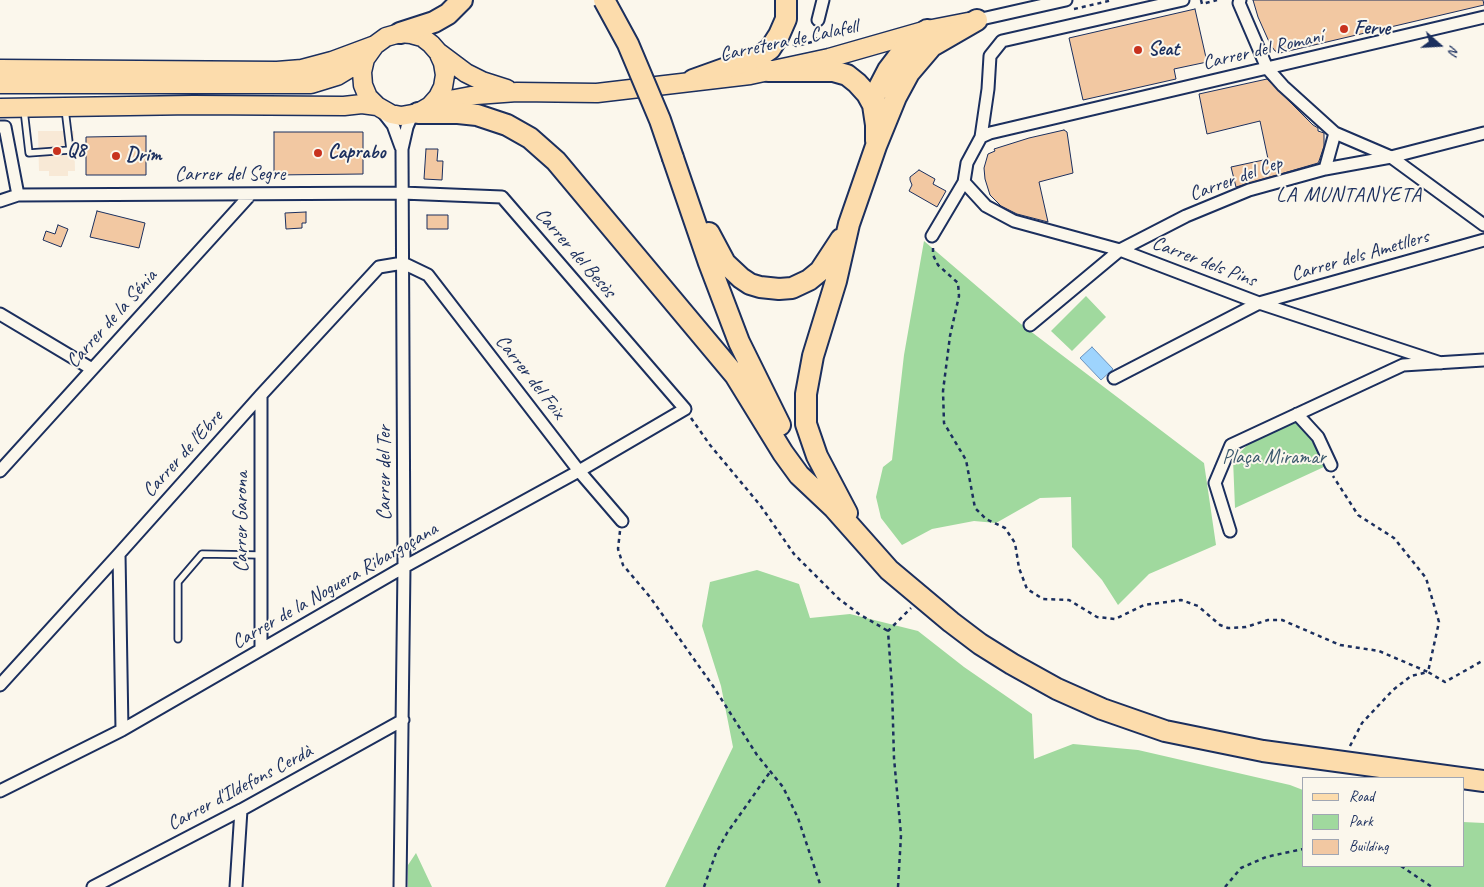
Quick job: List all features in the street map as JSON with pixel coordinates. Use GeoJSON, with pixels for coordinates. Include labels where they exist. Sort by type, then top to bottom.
{"type":"FeatureCollection","features":[{"type":"Feature","properties":{"kind":"highway"},"geometry":{"type":"LineString","coordinates":[[400,33],[434,22],[448,14],[462,0]]}},
{"type":"Feature","properties":{"kind":"highway"},"geometry":{"type":"LineString","coordinates":[[604,0],[628,44],[660,120],[739,342],[770,408],[797,455],[834,508],[889,570],[921,598],[980,644],[1058,689],[1102,709],[1165,731],[1263,751],[1454,777]]}},
{"type":"Feature","properties":{"kind":"highway"},"geometry":{"type":"LineString","coordinates":[[693,80],[760,56],[770,49],[779,36],[786,19],[786,0]]}},
{"type":"Feature","properties":{"kind":"highway"},"geometry":{"type":"LineString","coordinates":[[859,537],[816,456],[806,424],[806,394],[809,374],[836,280],[849,224],[876,146],[896,97],[910,73],[932,46],[977,20]]}},
{"type":"Feature","properties":{"kind":"highway"},"geometry":{"type":"LineString","coordinates":[[876,146],[876,125],[873,105],[875,95],[888,70],[904,48],[927,30]]}},
{"type":"Feature","properties":{"kind":"highway"},"geometry":{"type":"LineString","coordinates":[[768,72],[833,71],[848,76],[857,83],[867,94],[873,105]]}},
{"type":"Feature","properties":{"kind":"highway"},"geometry":{"type":"LineString","coordinates":[[420,112],[476,115],[507,125],[530,138],[556,161],[735,375],[783,453],[799,475],[834,508]]}},
{"type":"Feature","properties":{"kind":"highway"},"geometry":{"type":"LineString","coordinates":[[688,202],[708,232],[725,263],[750,284],[760,288],[792,288],[808,280],[820,271],[849,224]]}},
{"type":"Feature","properties":{"kind":"highway"},"geometry":{"type":"LineString","coordinates":[[1464,778],[1484,781]]}},
{"type":"Feature","properties":{"kind":"main road","name":"Carretera de Calafell"},"geometry":{"type":"LineString","coordinates":[[420,112],[455,99],[517,92],[597,93],[768,72],[829,58],[927,30],[977,20]]}},
{"type":"Feature","properties":{"kind":"main road"},"geometry":{"type":"LineString","coordinates":[[0,84],[311,84],[337,76],[370,52],[386,37],[400,33],[411,34],[431,44],[438,52],[444,69],[443,87],[438,98],[420,112],[396,115],[345,98],[311,94],[0,90]]}},
{"type":"Feature","properties":{"kind":"main road"},"geometry":{"type":"LineString","coordinates":[[0,69],[278,71],[302,69],[370,52]]}},
{"type":"Feature","properties":{"kind":"main road"},"geometry":{"type":"LineString","coordinates":[[370,52],[362,72],[363,85],[373,107]]}},
{"type":"Feature","properties":{"kind":"main road","name":"Carretera de Calafell"},"geometry":{"type":"LineString","coordinates":[[438,52],[466,73],[482,81],[517,92]]}},
{"type":"Feature","properties":{"kind":"main road"},"geometry":{"type":"LineString","coordinates":[[0,108],[261,105],[373,107]]}},
{"type":"Feature","properties":{"kind":"street"},"geometry":{"type":"LineString","coordinates":[[818,20],[823,0]]}},
{"type":"Feature","properties":{"kind":"street","name":"Carretera de Calafell"},"geometry":{"type":"LineString","coordinates":[[977,20],[1066,0]]}},
{"type":"Feature","properties":{"kind":"street"},"geometry":{"type":"LineString","coordinates":[[932,236],[964,182],[967,162],[981,137],[988,90],[990,56],[1002,41],[1183,0]]}},
{"type":"Feature","properties":{"kind":"street"},"geometry":{"type":"LineString","coordinates":[[1238,1],[1266,68],[1283,86],[1335,133],[1391,156],[1484,225]]}},
{"type":"Feature","properties":{"kind":"street","name":"Carrer del Romaní"},"geometry":{"type":"LineString","coordinates":[[981,137],[990,133],[1484,16]]}},
{"type":"Feature","properties":{"kind":"street","name":"Carrer del Ter"},"geometry":{"type":"LineString","coordinates":[[373,107],[393,125],[402,149]]}},
{"type":"Feature","properties":{"kind":"street","name":"Carrer del Ter"},"geometry":{"type":"LineString","coordinates":[[400,887],[404,567],[402,149],[407,127],[420,112]]}},
{"type":"Feature","properties":{"kind":"street"},"geometry":{"type":"LineString","coordinates":[[3,127],[18,194]]}},
{"type":"Feature","properties":{"kind":"street"},"geometry":{"type":"LineString","coordinates":[[1325,169],[1335,133]]}},
{"type":"Feature","properties":{"kind":"street","name":"Carrer del Cep"},"geometry":{"type":"LineString","coordinates":[[1030,325],[1120,250],[1186,216],[1249,190],[1325,169],[1391,156],[1484,133]]}},
{"type":"Feature","properties":{"kind":"street","name":"Carrer dels Pins"},"geometry":{"type":"LineString","coordinates":[[964,182],[986,206],[1014,221],[1120,250],[1259,303],[1441,363]]}},
{"type":"Feature","properties":{"kind":"street","name":"Carrer del Segre"},"geometry":{"type":"LineString","coordinates":[[0,201],[18,194],[402,193]]}},
{"type":"Feature","properties":{"kind":"street","name":"Carrer del Besòs"},"geometry":{"type":"LineString","coordinates":[[402,193],[502,197],[685,409]]}},
{"type":"Feature","properties":{"kind":"street","name":"Carrer de la Sénia"},"geometry":{"type":"LineString","coordinates":[[0,471],[251,194]]}},
{"type":"Feature","properties":{"kind":"street","name":"Carrer dels Ametllers"},"geometry":{"type":"LineString","coordinates":[[1114,378],[1259,303],[1484,240]]}},
{"type":"Feature","properties":{"kind":"street","name":"Carrer de l'Ebre"},"geometry":{"type":"LineString","coordinates":[[0,685],[379,267],[403,263]]}},
{"type":"Feature","properties":{"kind":"street","name":"Carrer del Foix"},"geometry":{"type":"LineString","coordinates":[[403,263],[428,275],[579,470],[622,521]]}},
{"type":"Feature","properties":{"kind":"street"},"geometry":{"type":"LineString","coordinates":[[0,314],[92,369]]}},
{"type":"Feature","properties":{"kind":"street"},"geometry":{"type":"LineString","coordinates":[[1230,531],[1215,483],[1231,445],[1403,365],[1484,360]]}},
{"type":"Feature","properties":{"kind":"street","name":"Carrer Garona"},"geometry":{"type":"LineString","coordinates":[[261,395],[260,555],[262,650]]}},
{"type":"Feature","properties":{"kind":"street","name":"Carrer de la Noguera Ribargoçana"},"geometry":{"type":"LineString","coordinates":[[0,791],[122,730],[404,567],[685,409]]}},
{"type":"Feature","properties":{"kind":"street"},"geometry":{"type":"LineString","coordinates":[[1297,414],[1318,437],[1331,465]]}},
{"type":"Feature","properties":{"kind":"street"},"geometry":{"type":"LineString","coordinates":[[119,554],[122,730]]}},
{"type":"Feature","properties":{"kind":"street","name":"Carrer d'Ildefons Cerdà"},"geometry":{"type":"LineString","coordinates":[[93,887],[241,810],[403,720]]}},
{"type":"Feature","properties":{"kind":"street"},"geometry":{"type":"LineString","coordinates":[[236,887],[241,810]]}},
{"type":"Feature","properties":{"kind":"lane"},"geometry":{"type":"LineString","coordinates":[[24,108],[30,153],[70,150],[64,107]]}},
{"type":"Feature","properties":{"kind":"lane"},"geometry":{"type":"LineString","coordinates":[[178,639],[178,582],[202,554],[260,555]]}},
{"type":"Feature","properties":{"kind":"path"},"geometry":{"type":"LineString","coordinates":[[1201,0],[1202,4],[1217,0]]}},
{"type":"Feature","properties":{"kind":"path"},"geometry":{"type":"LineString","coordinates":[[779,36],[789,40],[796,46],[816,41],[815,34],[818,20]]}},
{"type":"Feature","properties":{"kind":"path"},"geometry":{"type":"LineString","coordinates":[[932,236],[933,256],[938,265],[958,283],[960,296],[950,336],[943,391],[944,423],[966,460],[975,508],[986,519],[1005,528],[1015,543],[1019,568],[1027,589],[1043,599],[1069,600],[1097,617],[1115,619],[1144,605],[1181,600],[1198,606],[1220,625],[1228,628],[1246,626],[1268,620],[1282,620],[1340,645],[1379,651],[1428,672],[1445,682],[1484,660]]}},
{"type":"Feature","properties":{"kind":"path"},"geometry":{"type":"LineString","coordinates":[[685,409],[710,445],[760,505],[794,554],[839,599],[859,614],[888,631]]}},
{"type":"Feature","properties":{"kind":"path"},"geometry":{"type":"LineString","coordinates":[[1331,465],[1334,478],[1358,515],[1394,538],[1426,578],[1439,622],[1428,672]]}},
{"type":"Feature","properties":{"kind":"path"},"geometry":{"type":"LineString","coordinates":[[622,521],[618,549],[623,565],[650,597],[713,686],[757,755],[783,787],[798,818],[821,887]]}},
{"type":"Feature","properties":{"kind":"path"},"geometry":{"type":"LineString","coordinates":[[898,887],[902,835],[894,758],[888,631],[921,598]]}},
{"type":"Feature","properties":{"kind":"path"},"geometry":{"type":"LineString","coordinates":[[1342,762],[1362,724],[1393,690],[1411,676],[1428,672]]}},
{"type":"Feature","properties":{"kind":"path"},"geometry":{"type":"LineString","coordinates":[[704,887],[716,853],[727,833],[770,772]]}},
{"type":"Feature","properties":{"kind":"path"},"geometry":{"type":"LineString","coordinates":[[1225,887],[1240,868],[1266,857],[1302,849]]}},
{"type":"Feature","properties":{"kind":"path"},"geometry":{"type":"LineString","coordinates":[[1402,867],[1432,887]]}},
{"type":"Feature","properties":{"kind":"shaded area","name":"Q8"},"geometry":{"type":"Polygon","coordinates":[[[38,131],[74,131],[75,171],[68,171],[68,176],[49,176],[49,171],[39,171],[38,131]]]}},
{"type":"Feature","properties":{"kind":"green space"},"geometry":{"type":"Polygon","coordinates":[[[924,241],[1021,324],[1204,463],[1216,545],[1149,574],[1118,605],[1102,580],[1072,547],[1071,497],[1040,498],[996,523],[974,521],[932,529],[902,545],[881,518],[876,497],[883,467],[892,460],[904,355],[924,241]]]}},
{"type":"Feature","properties":{"kind":"green space"},"geometry":{"type":"Polygon","coordinates":[[[1086,296],[1106,317],[1072,351],[1051,331],[1086,296]]]}},
{"type":"Feature","properties":{"kind":"green space","name":"Plaça Miramar"},"geometry":{"type":"Polygon","coordinates":[[[1296,422],[1310,438],[1326,466],[1235,508],[1233,459],[1260,433],[1296,422]]]}},
{"type":"Feature","properties":{"kind":"green space"},"geometry":{"type":"Polygon","coordinates":[[[757,570],[799,584],[810,618],[850,614],[918,631],[964,667],[1032,714],[1034,759],[1073,744],[1138,750],[1290,785],[1302,790],[1302,867],[1464,867],[1464,822],[1484,823],[1484,887],[665,887],[733,747],[721,686],[702,626],[710,582],[757,570]]]}},
{"type":"Feature","properties":{"kind":"green space"},"geometry":{"type":"Polygon","coordinates":[[[416,853],[432,887],[408,887],[408,865],[416,853]]]}},
{"type":"Feature","properties":{"kind":"water"},"geometry":{"type":"Polygon","coordinates":[[[1092,347],[1113,369],[1101,380],[1080,358],[1092,347]]]}},
{"type":"Feature","properties":{"kind":"building","name":"Ferve"},"geometry":{"type":"Polygon","coordinates":[[[1253,0],[1483,0],[1484,5],[1280,53],[1275,51],[1270,44],[1253,0]]]}},
{"type":"Feature","properties":{"kind":"building","name":"Seat"},"geometry":{"type":"Polygon","coordinates":[[[1195,9],[1207,62],[1174,69],[1176,79],[1083,100],[1069,38],[1195,9]]]}},
{"type":"Feature","properties":{"kind":"building"},"geometry":{"type":"Polygon","coordinates":[[[1267,79],[1318,128],[1318,131],[1324,133],[1324,146],[1318,163],[1236,187],[1231,167],[1268,159],[1260,121],[1207,134],[1199,94],[1267,79]]]}},
{"type":"Feature","properties":{"kind":"building"},"geometry":{"type":"Polygon","coordinates":[[[1064,130],[1067,132],[1073,173],[1039,182],[1048,222],[1017,214],[1001,206],[990,195],[985,179],[984,168],[988,154],[995,151],[994,149],[1064,130]]]}},
{"type":"Feature","properties":{"kind":"building","name":"Caprabo"},"geometry":{"type":"Polygon","coordinates":[[[274,132],[363,132],[363,174],[274,175],[274,132]]]}},
{"type":"Feature","properties":{"kind":"building","name":"Drim"},"geometry":{"type":"Polygon","coordinates":[[[146,136],[146,175],[86,175],[86,137],[146,136]]]}},
{"type":"Feature","properties":{"kind":"building"},"geometry":{"type":"Polygon","coordinates":[[[426,149],[438,149],[437,161],[443,161],[442,180],[424,179],[426,149]]]}},
{"type":"Feature","properties":{"kind":"building"},"geometry":{"type":"Polygon","coordinates":[[[919,170],[935,179],[933,184],[946,191],[937,207],[909,191],[912,185],[910,177],[919,170]]]}},
{"type":"Feature","properties":{"kind":"building"},"geometry":{"type":"Polygon","coordinates":[[[97,211],[145,223],[139,248],[90,237],[97,211]]]}},
{"type":"Feature","properties":{"kind":"building"},"geometry":{"type":"Polygon","coordinates":[[[306,212],[306,223],[302,223],[302,228],[286,229],[285,213],[306,212]]]}},
{"type":"Feature","properties":{"kind":"building"},"geometry":{"type":"Polygon","coordinates":[[[427,215],[448,215],[448,229],[427,229],[427,215]]]}},
{"type":"Feature","properties":{"kind":"building"},"geometry":{"type":"Polygon","coordinates":[[[58,225],[68,229],[61,247],[43,240],[46,231],[55,234],[58,225]]]}},
{"type":"Feature","properties":{"kind":"place","name":"Ferve"},"geometry":{"type":"Point","coordinates":[1344,29]}},
{"type":"Feature","properties":{"kind":"place","name":"Seat"},"geometry":{"type":"Point","coordinates":[1138,50]}},
{"type":"Feature","properties":{"kind":"place","name":"Q8"},"geometry":{"type":"Point","coordinates":[57,151]}},
{"type":"Feature","properties":{"kind":"place","name":"Caprabo"},"geometry":{"type":"Point","coordinates":[318,153]}},
{"type":"Feature","properties":{"kind":"place","name":"Drim"},"geometry":{"type":"Point","coordinates":[116,156]}},
{"type":"Feature","properties":{"kind":"district","name":"LA MUNTANYETA"},"geometry":{"type":"Point","coordinates":[1349,195]}}]}
